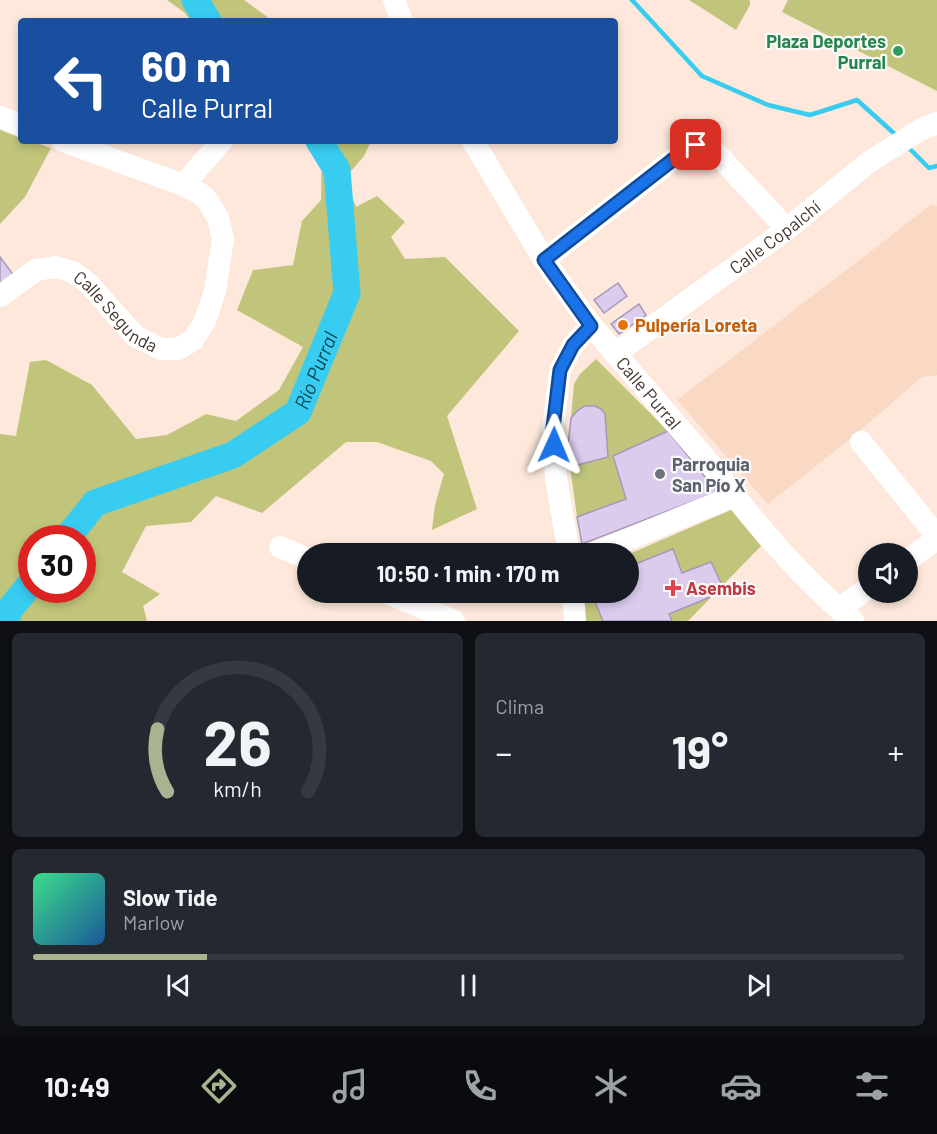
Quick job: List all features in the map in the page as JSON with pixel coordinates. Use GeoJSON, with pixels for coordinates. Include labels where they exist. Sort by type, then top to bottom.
{"type":"FeatureCollection","features":[{"type":"Feature","properties":{"kind":"street"},"geometry":{"type":"LineString","coordinates":[[394,0],[401,18]]}},
{"type":"Feature","properties":{"kind":"street"},"geometry":{"type":"LineString","coordinates":[[0,117],[18,124]]}},
{"type":"Feature","properties":{"kind":"street","name":"Calle Copalchí"},"geometry":{"type":"LineString","coordinates":[[615,354],[787,229],[869,162],[929,126]]}},
{"type":"Feature","properties":{"kind":"street","name":"Calle Segunda"},"geometry":{"type":"LineString","coordinates":[[0,296],[36,270],[56,267],[73,272],[89,284],[135,336],[161,349],[178,349],[193,340],[205,321],[215,291],[223,239],[218,218],[207,200],[183,184],[73,144]]}},
{"type":"Feature","properties":{"kind":"street"},"geometry":{"type":"LineString","coordinates":[[183,184],[219,144]]}},
{"type":"Feature","properties":{"kind":"street","name":"Calle Purral"},"geometry":{"type":"LineString","coordinates":[[479,144],[544,260],[591,326],[798,570],[846,615]]}},
{"type":"Feature","properties":{"kind":"street"},"geometry":{"type":"LineString","coordinates":[[544,260],[684,151],[696,145],[707,147],[717,154],[787,229]]}},
{"type":"Feature","properties":{"kind":"street"},"geometry":{"type":"LineString","coordinates":[[567,543],[556,478],[553,428],[560,370],[573,345],[591,326]]}},
{"type":"Feature","properties":{"kind":"street"},"geometry":{"type":"LineString","coordinates":[[861,442],[937,538],[918,552]]}},
{"type":"Feature","properties":{"kind":"street"},"geometry":{"type":"LineString","coordinates":[[619,543],[734,496]]}},
{"type":"Feature","properties":{"kind":"street"},"geometry":{"type":"LineString","coordinates":[[280,547],[297,554]]}},
{"type":"Feature","properties":{"kind":"street"},"geometry":{"type":"LineString","coordinates":[[846,615],[858,600]]}},
{"type":"Feature","properties":{"kind":"street"},"geometry":{"type":"LineString","coordinates":[[408,603],[442,619]]}},
{"type":"Feature","properties":{"kind":"street"},"geometry":{"type":"LineString","coordinates":[[574,603],[575,621]]}},
{"type":"Feature","properties":{"kind":"shaded area"},"geometry":{"type":"Polygon","coordinates":[[[931,205],[937,206],[937,375],[922,377],[849,440],[768,504],[677,400],[931,205]]]}},
{"type":"Feature","properties":{"kind":"green space"},"geometry":{"type":"Polygon","coordinates":[[[167,0],[244,0],[269,18],[189,18],[167,0]]]}},
{"type":"Feature","properties":{"kind":"green space"},"geometry":{"type":"Polygon","coordinates":[[[689,0],[750,0],[750,5],[736,30],[689,0]]]}},
{"type":"Feature","properties":{"kind":"green space","name":"Plaza Deportes Purral"},"geometry":{"type":"Polygon","coordinates":[[[788,0],[937,0],[937,91],[782,12],[788,0]]]}},
{"type":"Feature","properties":{"kind":"green space"},"geometry":{"type":"Polygon","coordinates":[[[0,130],[18,137],[18,144],[39,144],[51,148],[25,197],[0,224],[0,130]]]}},
{"type":"Feature","properties":{"kind":"green space"},"geometry":{"type":"Polygon","coordinates":[[[322,144],[370,144],[364,156],[345,178],[356,207],[377,196],[405,222],[391,237],[405,259],[445,257],[519,331],[447,416],[477,509],[432,530],[435,505],[444,474],[431,461],[377,442],[346,442],[262,513],[216,496],[191,522],[146,526],[122,572],[160,594],[143,606],[147,621],[0,621],[0,434],[16,436],[30,362],[46,360],[92,385],[136,439],[167,435],[206,414],[236,421],[279,390],[303,347],[237,310],[253,270],[293,265],[302,221],[321,200],[322,144]]]}},
{"type":"Feature","properties":{"kind":"green space"},"geometry":{"type":"Polygon","coordinates":[[[596,359],[668,431],[613,456],[626,499],[577,517],[570,467],[585,407],[578,410],[571,418],[574,384],[580,374],[596,359]]]}},
{"type":"Feature","properties":{"kind":"green space"},"geometry":{"type":"Polygon","coordinates":[[[731,510],[761,546],[688,621],[672,621],[669,614],[708,598],[720,583],[711,562],[682,573],[673,550],[639,563],[639,550],[731,510]]]}},
{"type":"Feature","properties":{"kind":"green space"},"geometry":{"type":"Polygon","coordinates":[[[583,603],[595,603],[603,621],[584,621],[583,603]]]}},
{"type":"Feature","properties":{"kind":"building"},"geometry":{"type":"Polygon","coordinates":[[[0,257],[15,277],[0,286],[0,257]]]}},
{"type":"Feature","properties":{"kind":"building"},"geometry":{"type":"Polygon","coordinates":[[[618,283],[627,296],[604,313],[594,300],[618,283]]]}},
{"type":"Feature","properties":{"kind":"building"},"geometry":{"type":"Polygon","coordinates":[[[639,304],[646,315],[619,334],[611,324],[639,304]]]}},
{"type":"Feature","properties":{"kind":"building"},"geometry":{"type":"Polygon","coordinates":[[[585,406],[595,406],[605,414],[608,457],[570,467],[568,445],[571,418],[585,406]]]}},
{"type":"Feature","properties":{"kind":"building","name":"Parroquia San Pío X"},"geometry":{"type":"Polygon","coordinates":[[[668,431],[717,492],[582,543],[577,517],[626,499],[613,456],[668,431]]]}},
{"type":"Feature","properties":{"kind":"building","name":"Asembis"},"geometry":{"type":"Polygon","coordinates":[[[673,549],[682,573],[711,562],[721,583],[708,598],[669,614],[672,621],[603,621],[595,603],[639,603],[639,563],[673,549]]]}},
{"type":"Feature","properties":{"kind":"waterway","name":"Río Purral"},"geometry":{"type":"LineString","coordinates":[[195,0],[206,18]]}},
{"type":"Feature","properties":{"kind":"waterway"},"geometry":{"type":"LineString","coordinates":[[632,0],[702,76],[768,105],[810,115],[857,100],[897,136]]}},
{"type":"Feature","properties":{"kind":"waterway","name":"Río Purral"},"geometry":{"type":"LineString","coordinates":[[77,525],[95,503],[233,455],[298,412],[347,293],[337,170],[321,144]]}},
{"type":"Feature","properties":{"kind":"waterway"},"geometry":{"type":"LineString","coordinates":[[907,146],[929,168],[937,166]]}},
{"type":"Feature","properties":{"kind":"waterway","name":"Río Purral"},"geometry":{"type":"LineString","coordinates":[[5,621],[10,609],[18,599]]}},
{"type":"Feature","properties":{"kind":"place","name":"Plaza Deportes Purral"},"geometry":{"type":"Point","coordinates":[898,51]}},
{"type":"Feature","properties":{"kind":"place","name":"Pulpería Loreta"},"geometry":{"type":"Point","coordinates":[623,325]}},
{"type":"Feature","properties":{"kind":"place","name":"Parroquia San Pío X"},"geometry":{"type":"Point","coordinates":[660,474]}},
{"type":"Feature","properties":{"kind":"place","name":"Asembis"},"geometry":{"type":"Point","coordinates":[673,588]}},
{"type":"Feature","properties":{"kind":"route"},"geometry":{"type":"LineString","coordinates":[[554,445],[553,428],[560,370],[573,345],[591,326],[544,260],[684,151],[696,145]]}}]}
